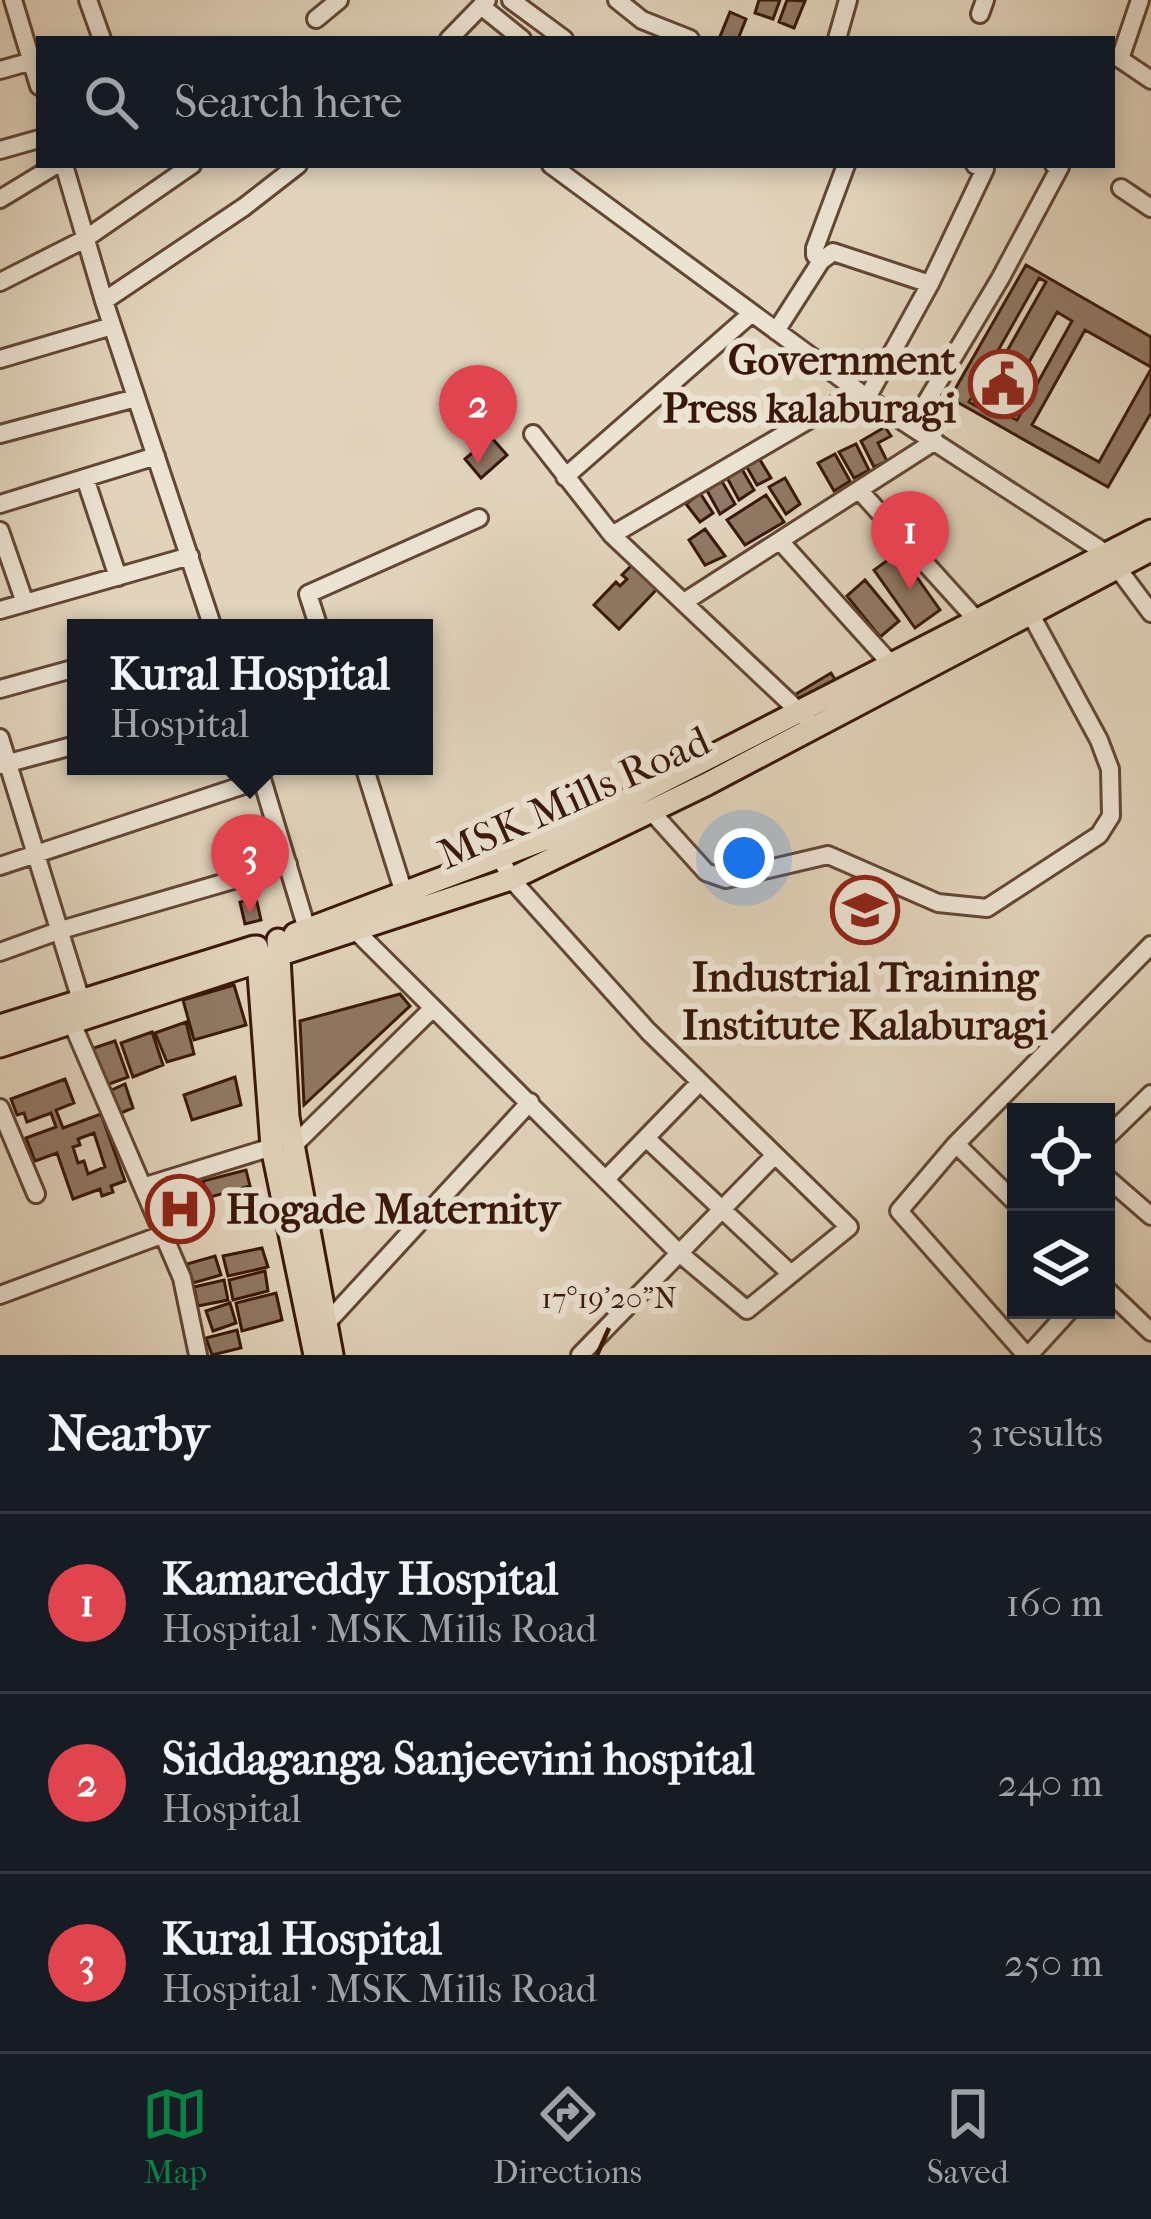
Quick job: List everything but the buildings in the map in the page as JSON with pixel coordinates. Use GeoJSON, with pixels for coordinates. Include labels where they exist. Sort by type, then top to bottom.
{"type":"FeatureCollection","features":[{"type":"Feature","properties":{"kind":"main road","name":"MSK Mills Road"},"geometry":{"type":"LineString","coordinates":[[0,1026],[76,1011],[309,936],[404,890],[564,832],[807,719],[891,664],[1030,613],[1151,531]]}},
{"type":"Feature","properties":{"kind":"main road","name":"MSK Mills Road"},"geometry":{"type":"LineString","coordinates":[[309,936],[356,930],[512,878],[650,810],[807,719],[982,627],[1113,560],[1151,550]]}},
{"type":"Feature","properties":{"kind":"main road"},"geometry":{"type":"LineString","coordinates":[[268,949],[284,1083],[282,1147],[317,1340],[332,1355]]}},
{"type":"Feature","properties":{"kind":"main road","name":"MSK Mills Road"},"geometry":{"type":"LineString","coordinates":[[0,1046],[76,1011]]}},
{"type":"Feature","properties":{"kind":"street"},"geometry":{"type":"LineString","coordinates":[[13,0],[36,75]]}},
{"type":"Feature","properties":{"kind":"street"},"geometry":{"type":"LineString","coordinates":[[88,0],[101,36]]}},
{"type":"Feature","properties":{"kind":"street"},"geometry":{"type":"LineString","coordinates":[[316,19],[340,0]]}},
{"type":"Feature","properties":{"kind":"street"},"geometry":{"type":"LineString","coordinates":[[511,0],[560,36]]}},
{"type":"Feature","properties":{"kind":"street"},"geometry":{"type":"LineString","coordinates":[[617,0],[642,20],[682,36]]}},
{"type":"Feature","properties":{"kind":"street"},"geometry":{"type":"LineString","coordinates":[[1140,0],[1119,52],[1120,59],[1151,80]]}},
{"type":"Feature","properties":{"kind":"street"},"geometry":{"type":"LineString","coordinates":[[837,36],[842,2]]}},
{"type":"Feature","properties":{"kind":"street"},"geometry":{"type":"LineString","coordinates":[[452,36],[484,3],[519,36]]}},
{"type":"Feature","properties":{"kind":"street"},"geometry":{"type":"LineString","coordinates":[[0,70],[32,61]]}},
{"type":"Feature","properties":{"kind":"street"},"geometry":{"type":"LineString","coordinates":[[0,150],[36,140]]}},
{"type":"Feature","properties":{"kind":"street"},"geometry":{"type":"LineString","coordinates":[[0,199],[55,168]]}},
{"type":"Feature","properties":{"kind":"street"},"geometry":{"type":"LineString","coordinates":[[61,168],[210,619]]}},
{"type":"Feature","properties":{"kind":"street"},"geometry":{"type":"LineString","coordinates":[[0,282],[85,239],[187,168]]}},
{"type":"Feature","properties":{"kind":"street"},"geometry":{"type":"LineString","coordinates":[[104,301],[286,168]]}},
{"type":"Feature","properties":{"kind":"street"},"geometry":{"type":"LineString","coordinates":[[555,168],[863,394],[1113,560],[1151,613]]}},
{"type":"Feature","properties":{"kind":"street"},"geometry":{"type":"LineString","coordinates":[[821,260],[814,248],[846,168]]}},
{"type":"Feature","properties":{"kind":"street"},"geometry":{"type":"LineString","coordinates":[[612,535],[863,394],[930,284],[982,168]]}},
{"type":"Feature","properties":{"kind":"street"},"geometry":{"type":"LineString","coordinates":[[912,427],[1059,168]]}},
{"type":"Feature","properties":{"kind":"street"},"geometry":{"type":"LineString","coordinates":[[1121,188],[1151,208]]}},
{"type":"Feature","properties":{"kind":"street"},"geometry":{"type":"LineString","coordinates":[[776,331],[821,260],[833,253],[930,284]]}},
{"type":"Feature","properties":{"kind":"street"},"geometry":{"type":"LineString","coordinates":[[565,477],[752,313]]}},
{"type":"Feature","properties":{"kind":"street"},"geometry":{"type":"LineString","coordinates":[[0,359],[112,326]]}},
{"type":"Feature","properties":{"kind":"street"},"geometry":{"type":"LineString","coordinates":[[0,434],[136,398]]}},
{"type":"Feature","properties":{"kind":"street"},"geometry":{"type":"LineString","coordinates":[[533,434],[612,535],[807,719]]}},
{"type":"Feature","properties":{"kind":"street"},"geometry":{"type":"LineString","coordinates":[[684,602],[935,441]]}},
{"type":"Feature","properties":{"kind":"street"},"geometry":{"type":"LineString","coordinates":[[0,504],[156,455]]}},
{"type":"Feature","properties":{"kind":"street"},"geometry":{"type":"LineString","coordinates":[[85,478],[118,577]]}},
{"type":"Feature","properties":{"kind":"street"},"geometry":{"type":"LineString","coordinates":[[859,490],[982,627]]}},
{"type":"Feature","properties":{"kind":"street"},"geometry":{"type":"LineString","coordinates":[[316,619],[308,595],[479,518]]}},
{"type":"Feature","properties":{"kind":"street"},"geometry":{"type":"LineString","coordinates":[[0,531],[25,603]]}},
{"type":"Feature","properties":{"kind":"street"},"geometry":{"type":"LineString","coordinates":[[780,541],[891,664]]}},
{"type":"Feature","properties":{"kind":"street"},"geometry":{"type":"LineString","coordinates":[[0,610],[190,556]]}},
{"type":"Feature","properties":{"kind":"street"},"geometry":{"type":"LineString","coordinates":[[650,810],[706,872],[726,879],[828,855],[938,903],[970,909],[1001,902],[1099,835],[1111,816],[1113,785],[1099,740],[1030,613]]}},
{"type":"Feature","properties":{"kind":"street"},"geometry":{"type":"LineString","coordinates":[[0,689],[67,670]]}},
{"type":"Feature","properties":{"kind":"street"},"geometry":{"type":"LineString","coordinates":[[0,738],[4,764],[61,930],[76,1011],[98,1089],[146,1186],[182,1278],[198,1355]]}},
{"type":"Feature","properties":{"kind":"street"},"geometry":{"type":"LineString","coordinates":[[4,764],[67,747]]}},
{"type":"Feature","properties":{"kind":"street"},"geometry":{"type":"LineString","coordinates":[[0,866],[255,775]]}},
{"type":"Feature","properties":{"kind":"street"},"geometry":{"type":"LineString","coordinates":[[261,775],[309,936]]}},
{"type":"Feature","properties":{"kind":"street"},"geometry":{"type":"LineString","coordinates":[[367,775],[404,890]]}},
{"type":"Feature","properties":{"kind":"street"},"geometry":{"type":"LineString","coordinates":[[356,930],[678,1252],[747,1310],[849,1227],[648,1031],[512,878],[499,856]]}},
{"type":"Feature","properties":{"kind":"street"},"geometry":{"type":"LineString","coordinates":[[0,952],[288,864]]}},
{"type":"Feature","properties":{"kind":"street"},"geometry":{"type":"LineString","coordinates":[[1061,1319],[1027,1355],[899,1211],[956,1144],[1151,945]]}},
{"type":"Feature","properties":{"kind":"street"},"geometry":{"type":"LineString","coordinates":[[146,1186],[282,1147],[433,1008]]}},
{"type":"Feature","properties":{"kind":"street"},"geometry":{"type":"LineString","coordinates":[[606,1179],[700,1082]]}},
{"type":"Feature","properties":{"kind":"street"},"geometry":{"type":"LineString","coordinates":[[1115,1129],[1151,1094]]}},
{"type":"Feature","properties":{"kind":"street"},"geometry":{"type":"LineString","coordinates":[[317,1340],[530,1102]]}},
{"type":"Feature","properties":{"kind":"street"},"geometry":{"type":"LineString","coordinates":[[0,1108],[36,1194]]}},
{"type":"Feature","properties":{"kind":"street"},"geometry":{"type":"LineString","coordinates":[[646,1138],[791,1274]]}},
{"type":"Feature","properties":{"kind":"street"},"geometry":{"type":"LineString","coordinates":[[956,1144],[1007,1194]]}},
{"type":"Feature","properties":{"kind":"street"},"geometry":{"type":"LineString","coordinates":[[580,1355],[775,1155]]}},
{"type":"Feature","properties":{"kind":"street"},"geometry":{"type":"LineString","coordinates":[[1115,1185],[1151,1216]]}},
{"type":"Feature","properties":{"kind":"street"},"geometry":{"type":"LineString","coordinates":[[0,1295],[164,1234]]}},
{"type":"Feature","properties":{"kind":"street"},"geometry":{"type":"LineString","coordinates":[[1115,1298],[1151,1333]]}},
{"type":"Feature","properties":{"kind":"place","name":"Government Press kalaburagi"},"geometry":{"type":"Point","coordinates":[1003,384]}},
{"type":"Feature","properties":{"kind":"place","name":"Siddaganga Sanjeevini hospital"},"geometry":{"type":"Point","coordinates":[478,464]}},
{"type":"Feature","properties":{"kind":"place","name":"Kamareddy Hospital"},"geometry":{"type":"Point","coordinates":[910,590]}},
{"type":"Feature","properties":{"kind":"place","name":"Industrial Training Institute Kalaburagi"},"geometry":{"type":"Point","coordinates":[865,910]}},
{"type":"Feature","properties":{"kind":"place","name":"Kural Hospital"},"geometry":{"type":"Point","coordinates":[250,913]}},
{"type":"Feature","properties":{"kind":"place","name":"Hogade Maternity"},"geometry":{"type":"Point","coordinates":[180,1209]}}]}
